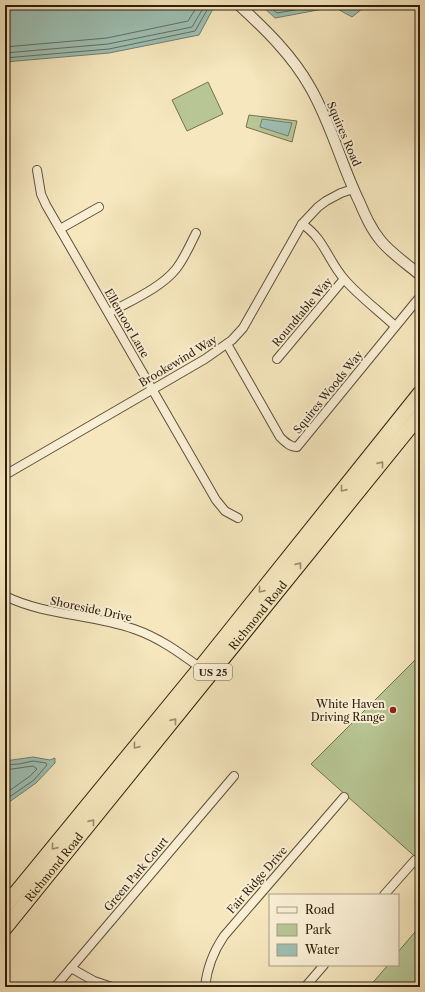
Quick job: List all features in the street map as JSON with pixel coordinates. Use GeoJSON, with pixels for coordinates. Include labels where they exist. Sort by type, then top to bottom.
{"type":"FeatureCollection","features":[{"type":"Feature","properties":{"kind":"highway","name":"Richmond Road"},"geometry":{"type":"LineString","coordinates":[[5,928],[420,393]]}},
{"type":"Feature","properties":{"kind":"highway","name":"Richmond Road"},"geometry":{"type":"LineString","coordinates":[[5,906],[205,672],[420,415]]}},
{"type":"Feature","properties":{"kind":"street","name":"Squires Road"},"geometry":{"type":"LineString","coordinates":[[239,5],[270,34],[286,52],[304,77],[319,106],[353,189],[367,218],[381,241],[420,275]]}},
{"type":"Feature","properties":{"kind":"street","name":"Ellemoor Lane"},"geometry":{"type":"LineString","coordinates":[[36,170],[41,194],[60,229],[216,500],[225,511],[238,518]]}},
{"type":"Feature","properties":{"kind":"street","name":"Brookewind Way"},"geometry":{"type":"LineString","coordinates":[[5,475],[205,359],[227,344],[238,334],[247,321],[302,224],[318,207],[326,201],[341,193],[353,189]]}},
{"type":"Feature","properties":{"kind":"street"},"geometry":{"type":"LineString","coordinates":[[60,229],[99,207]]}},
{"type":"Feature","properties":{"kind":"street"},"geometry":{"type":"LineString","coordinates":[[302,224],[310,228],[319,238],[344,279],[395,326]]}},
{"type":"Feature","properties":{"kind":"street"},"geometry":{"type":"LineString","coordinates":[[109,313],[150,290],[171,275],[181,262],[196,233]]}},
{"type":"Feature","properties":{"kind":"street","name":"Roundtable Way"},"geometry":{"type":"LineString","coordinates":[[277,359],[344,279]]}},
{"type":"Feature","properties":{"kind":"street","name":"Squires Woods Way"},"geometry":{"type":"LineString","coordinates":[[227,344],[280,437],[288,444],[297,447],[418,299]]}},
{"type":"Feature","properties":{"kind":"street","name":"Shoreside Drive"},"geometry":{"type":"LineString","coordinates":[[5,596],[23,604],[43,610],[134,628],[161,640],[205,672]]}},
{"type":"Feature","properties":{"kind":"street","name":"Green Park Court"},"geometry":{"type":"LineString","coordinates":[[55,987],[234,776]]}},
{"type":"Feature","properties":{"kind":"street","name":"Fair Ridge Drive"},"geometry":{"type":"LineString","coordinates":[[205,987],[210,963],[224,936],[344,797]]}},
{"type":"Feature","properties":{"kind":"street"},"geometry":{"type":"LineString","coordinates":[[385,894],[415,860]]}},
{"type":"Feature","properties":{"kind":"street"},"geometry":{"type":"LineString","coordinates":[[305,987],[323,966]]}},
{"type":"Feature","properties":{"kind":"street"},"geometry":{"type":"LineString","coordinates":[[71,968],[94,981],[112,987]]}},
{"type":"Feature","properties":{"kind":"green space"},"geometry":{"type":"Polygon","coordinates":[[[208,82],[223,114],[187,131],[172,100],[208,82]]]}},
{"type":"Feature","properties":{"kind":"green space"},"geometry":{"type":"Polygon","coordinates":[[[249,115],[297,121],[292,142],[246,127],[249,115]]]}},
{"type":"Feature","properties":{"kind":"green space","name":"White Haven Driving Range"},"geometry":{"type":"Polygon","coordinates":[[[420,655],[420,861],[311,764],[420,655]]]}},
{"type":"Feature","properties":{"kind":"green space"},"geometry":{"type":"Polygon","coordinates":[[[420,926],[420,987],[369,987],[387,966],[399,966],[399,951],[420,926]]]}},
{"type":"Feature","properties":{"kind":"water"},"geometry":{"type":"Polygon","coordinates":[[[5,5],[214,5],[214,7],[199,35],[109,53],[5,62],[5,5]]]}},
{"type":"Feature","properties":{"kind":"water"},"geometry":{"type":"Polygon","coordinates":[[[261,5],[367,5],[352,17],[334,7],[275,18],[261,5]]]}},
{"type":"Feature","properties":{"kind":"water"},"geometry":{"type":"Polygon","coordinates":[[[262,119],[292,123],[288,136],[260,127],[262,119]]]}},
{"type":"Feature","properties":{"kind":"water"},"geometry":{"type":"Polygon","coordinates":[[[33,757],[50,760],[55,758],[55,763],[36,783],[5,805],[5,761],[33,757]]]}},
{"type":"Feature","properties":{"kind":"place","name":"White Haven Driving Range"},"geometry":{"type":"Point","coordinates":[393,710]}}]}
